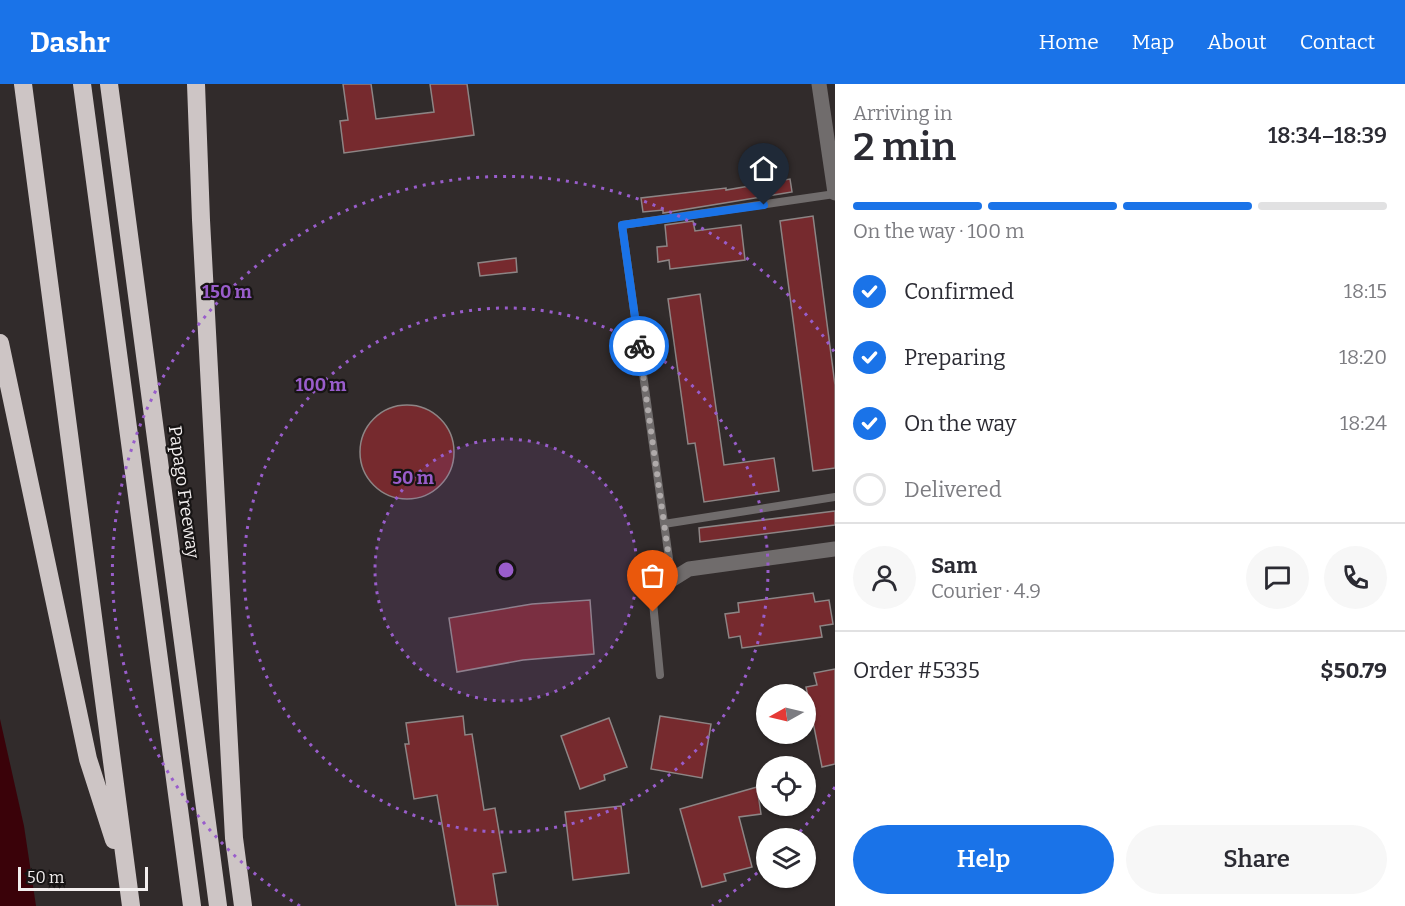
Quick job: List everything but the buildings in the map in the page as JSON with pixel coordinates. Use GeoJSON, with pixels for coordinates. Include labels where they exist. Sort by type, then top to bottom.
{"type":"FeatureCollection","features":[{"type":"Feature","properties":{"kind":"highway"},"geometry":{"type":"LineString","coordinates":[[23,84],[131,906]]}},
{"type":"Feature","properties":{"kind":"highway"},"geometry":{"type":"LineString","coordinates":[[82,84],[192,906]]}},
{"type":"Feature","properties":{"kind":"highway","name":"Papago Freeway"},"geometry":{"type":"LineString","coordinates":[[109,84],[218,906]]}},
{"type":"Feature","properties":{"kind":"highway"},"geometry":{"type":"LineString","coordinates":[[196,84],[230,779],[234,838],[243,906]]}},
{"type":"Feature","properties":{"kind":"highway"},"geometry":{"type":"LineString","coordinates":[[0,343],[88,759],[128,882]]}},
{"type":"Feature","properties":{"kind":"street"},"geometry":{"type":"LineString","coordinates":[[819,84],[835,194]]}},
{"type":"Feature","properties":{"kind":"street"},"geometry":{"type":"LineString","coordinates":[[652,592],[689,569],[835,549]]}},
{"type":"Feature","properties":{"kind":"lane"},"geometry":{"type":"LineString","coordinates":[[672,580],[622,225],[835,194]]}},
{"type":"Feature","properties":{"kind":"lane"},"geometry":{"type":"LineString","coordinates":[[664,524],[835,497]]}},
{"type":"Feature","properties":{"kind":"lane"},"geometry":{"type":"LineString","coordinates":[[652,592],[660,675]]}},
{"type":"Feature","properties":{"kind":"shaded area"},"geometry":{"type":"Polygon","coordinates":[[[0,719],[24,826],[36,906],[0,906],[0,719]]]}},
{"type":"Feature","properties":{"kind":"way so far"},"geometry":{"type":"LineString","coordinates":[[639,346],[672,580],[652,592],[653,612]]}},
{"type":"Feature","properties":{"kind":"route"},"geometry":{"type":"LineString","coordinates":[[639,346],[622,225],[764,205]]}}]}
